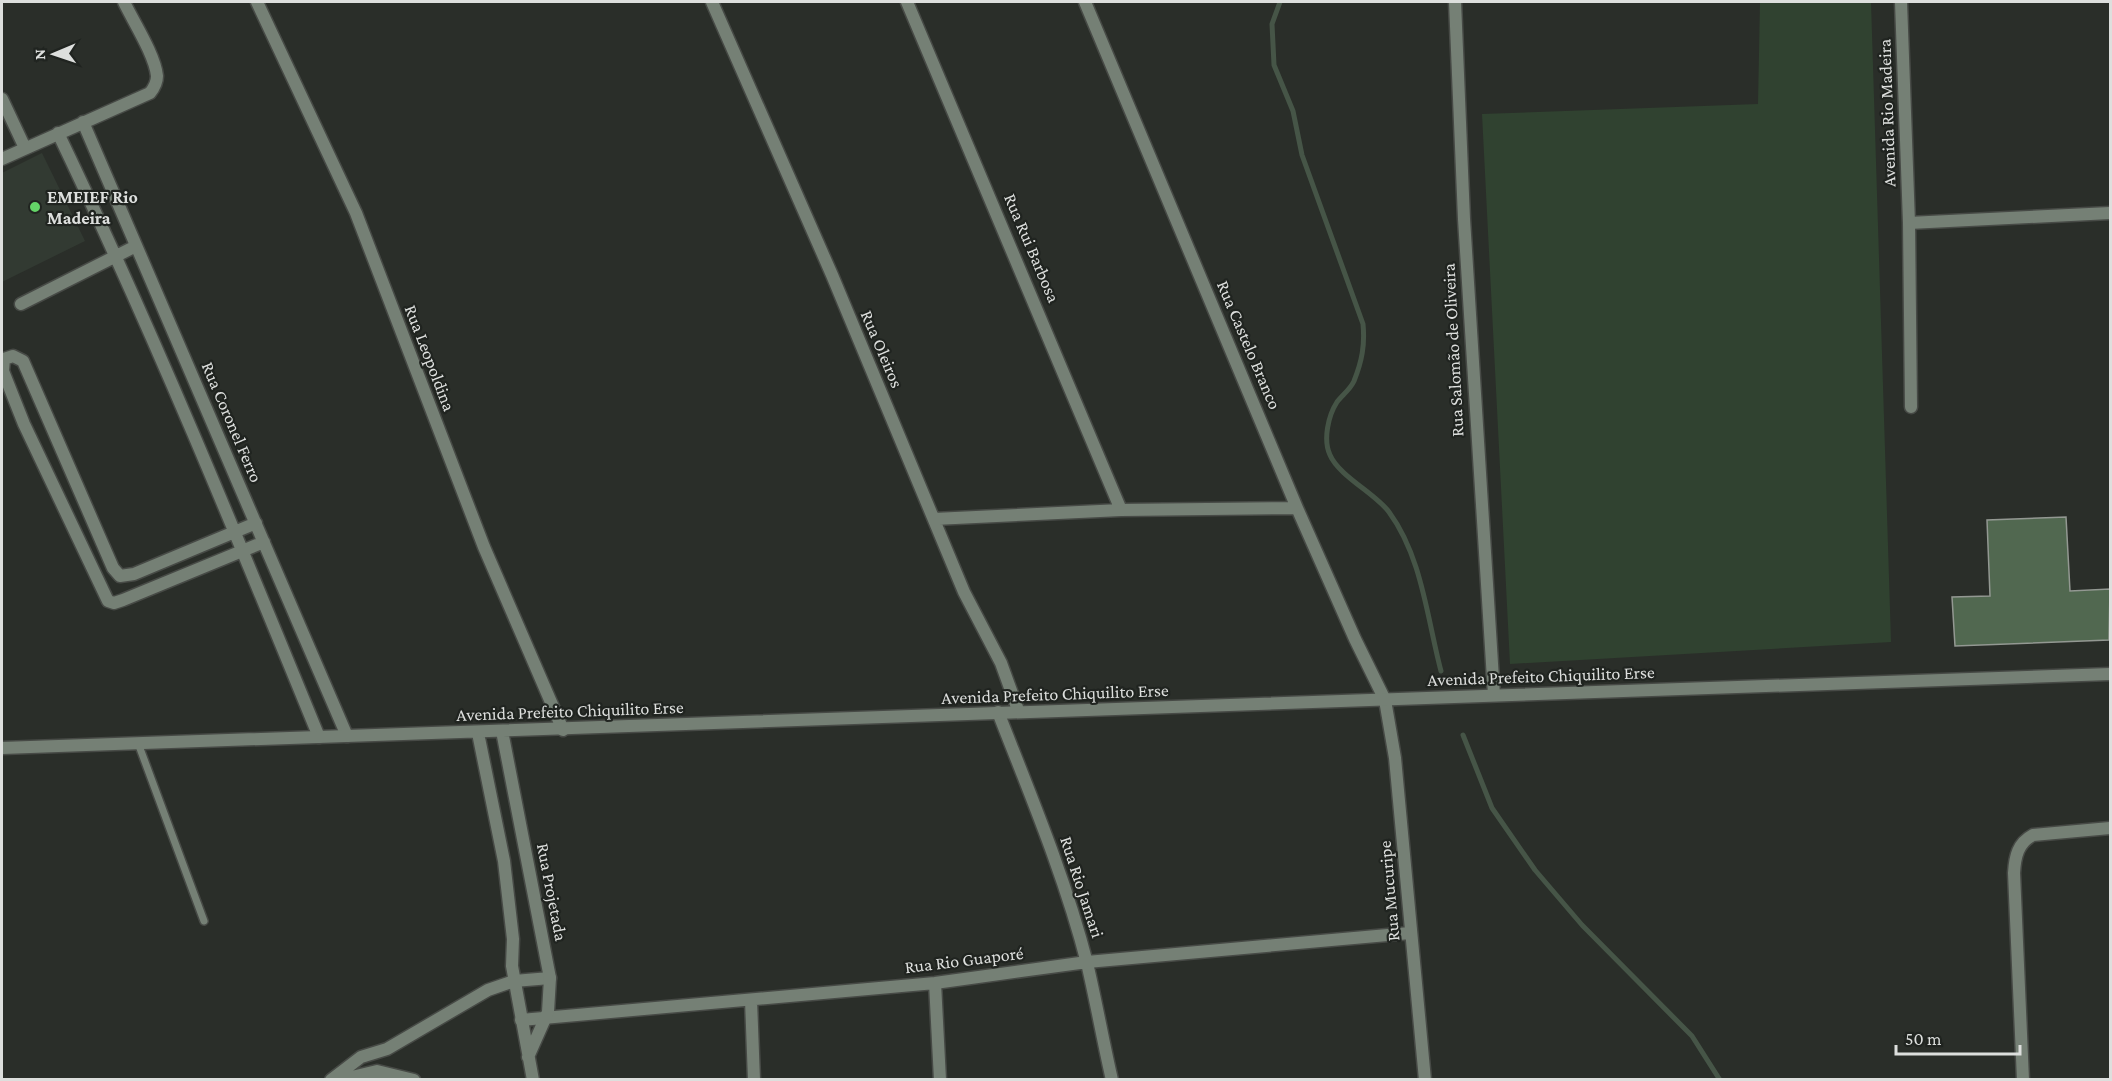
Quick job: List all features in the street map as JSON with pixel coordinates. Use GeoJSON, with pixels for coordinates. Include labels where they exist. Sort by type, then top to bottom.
{"type":"FeatureCollection","features":[{"type":"Feature","properties":{"kind":"street"},"geometry":{"type":"LineString","coordinates":[[2,159],[127,104],[150,93],[155,87],[157,76],[124,2]]}},
{"type":"Feature","properties":{"kind":"street","name":"Rua Leopoldina"},"geometry":{"type":"LineString","coordinates":[[257,2],[351,203],[484,548],[563,730]]}},
{"type":"Feature","properties":{"kind":"street","name":"Rua Oleiros"},"geometry":{"type":"LineString","coordinates":[[712,2],[964,591],[1001,663],[1018,711]]}},
{"type":"Feature","properties":{"kind":"street","name":"Rua Rui Barbosa"},"geometry":{"type":"LineString","coordinates":[[907,2],[1121,510]]}},
{"type":"Feature","properties":{"kind":"street","name":"Rua Castelo Branco"},"geometry":{"type":"LineString","coordinates":[[1085,2],[1297,508],[1355,639],[1385,700]]}},
{"type":"Feature","properties":{"kind":"street","name":"Rua Salomão de Oliveira"},"geometry":{"type":"LineString","coordinates":[[1455,2],[1464,219],[1494,695]]}},
{"type":"Feature","properties":{"kind":"street","name":"Avenida Rio Madeira"},"geometry":{"type":"LineString","coordinates":[[1901,2],[1909,223],[1911,407]]}},
{"type":"Feature","properties":{"kind":"street"},"geometry":{"type":"LineString","coordinates":[[2,99],[25,148]]}},
{"type":"Feature","properties":{"kind":"street","name":"Rua Coronel Ferro"},"geometry":{"type":"LineString","coordinates":[[83,122],[347,736]]}},
{"type":"Feature","properties":{"kind":"street"},"geometry":{"type":"LineString","coordinates":[[58,133],[116,254],[235,531],[320,737]]}},
{"type":"Feature","properties":{"kind":"street"},"geometry":{"type":"LineString","coordinates":[[1909,223],[2110,213]]}},
{"type":"Feature","properties":{"kind":"street"},"geometry":{"type":"LineString","coordinates":[[21,304],[116,254],[136,246]]}},
{"type":"Feature","properties":{"kind":"street"},"geometry":{"type":"LineString","coordinates":[[123,600],[123,577],[113,568],[23,362],[9,356],[2,363],[8,385],[103,595],[114,603],[123,600],[264,542]]}},
{"type":"Feature","properties":{"kind":"street"},"geometry":{"type":"LineString","coordinates":[[179,402],[200,392]]}},
{"type":"Feature","properties":{"kind":"street"},"geometry":{"type":"LineString","coordinates":[[934,519],[1121,510],[1297,508]]}},
{"type":"Feature","properties":{"kind":"street"},"geometry":{"type":"LineString","coordinates":[[123,577],[256,523]]}},
{"type":"Feature","properties":{"kind":"street","name":"Avenida Prefeito Chiquilito Erse"},"geometry":{"type":"LineString","coordinates":[[2,748],[2110,674]]}},
{"type":"Feature","properties":{"kind":"street","name":"Rua Mucuripe"},"geometry":{"type":"LineString","coordinates":[[1385,700],[1395,758],[1425,1080]]}},
{"type":"Feature","properties":{"kind":"street","name":"Rua Rio Jamari"},"geometry":{"type":"LineString","coordinates":[[998,712],[1049,844],[1087,962],[1112,1080]]}},
{"type":"Feature","properties":{"kind":"street","name":"Rua Projetada"},"geometry":{"type":"LineString","coordinates":[[502,731],[550,978],[547,1016],[528,1057]]}},
{"type":"Feature","properties":{"kind":"street"},"geometry":{"type":"LineString","coordinates":[[478,733],[504,861],[514,981],[533,1080]]}},
{"type":"Feature","properties":{"kind":"street"},"geometry":{"type":"LineString","coordinates":[[2023,1080],[2015,859],[2024,839],[2032,835],[2110,828]]}},
{"type":"Feature","properties":{"kind":"street","name":"Rua Rio Guaporé"},"geometry":{"type":"LineString","coordinates":[[521,1020],[935,983],[1087,962],[1410,933]]}},
{"type":"Feature","properties":{"kind":"street"},"geometry":{"type":"LineString","coordinates":[[331,1080],[361,1058],[387,1049],[488,990],[514,981],[550,978]]}},
{"type":"Feature","properties":{"kind":"street"},"geometry":{"type":"LineString","coordinates":[[935,983],[940,1080]]}},
{"type":"Feature","properties":{"kind":"street"},"geometry":{"type":"LineString","coordinates":[[751,1000],[754,1080]]}},
{"type":"Feature","properties":{"kind":"street"},"geometry":{"type":"LineString","coordinates":[[366,1080],[377,1071],[387,1049]]}},
{"type":"Feature","properties":{"kind":"street"},"geometry":{"type":"LineString","coordinates":[[339,1080],[377,1071],[414,1080]]}},
{"type":"Feature","properties":{"kind":"lane"},"geometry":{"type":"LineString","coordinates":[[138,743],[204,921]]}},
{"type":"Feature","properties":{"kind":"shaded area","name":"EMEIEF Rio Madeira"},"geometry":{"type":"Polygon","coordinates":[[[42,153],[85,241],[2,282],[2,173],[42,153]]]}},
{"type":"Feature","properties":{"kind":"green space"},"geometry":{"type":"Polygon","coordinates":[[[1760,2],[1871,2],[1891,642],[1510,664],[1482,114],[1758,104],[1760,2]]]}},
{"type":"Feature","properties":{"kind":"building"},"geometry":{"type":"Polygon","coordinates":[[[2066,517],[2070,591],[2110,589],[2109,640],[1955,646],[1952,597],[1990,596],[1987,520],[2066,517]]]}},
{"type":"Feature","properties":{"kind":"waterway"},"geometry":{"type":"LineString","coordinates":[[1280,2],[1272,24],[1274,65],[1293,111],[1302,155],[1363,324],[1364,339],[1359,367],[1352,384],[1337,402],[1331,414],[1327,435],[1328,449],[1341,470],[1383,505],[1400,530],[1409,548],[1422,588],[1441,671]]}},
{"type":"Feature","properties":{"kind":"waterway"},"geometry":{"type":"LineString","coordinates":[[1463,735],[1492,808],[1535,870],[1582,925],[1692,1036],[1720,1080]]}},
{"type":"Feature","properties":{"kind":"place","name":"EMEIEF Rio Madeira"},"geometry":{"type":"Point","coordinates":[35,207]}}]}
